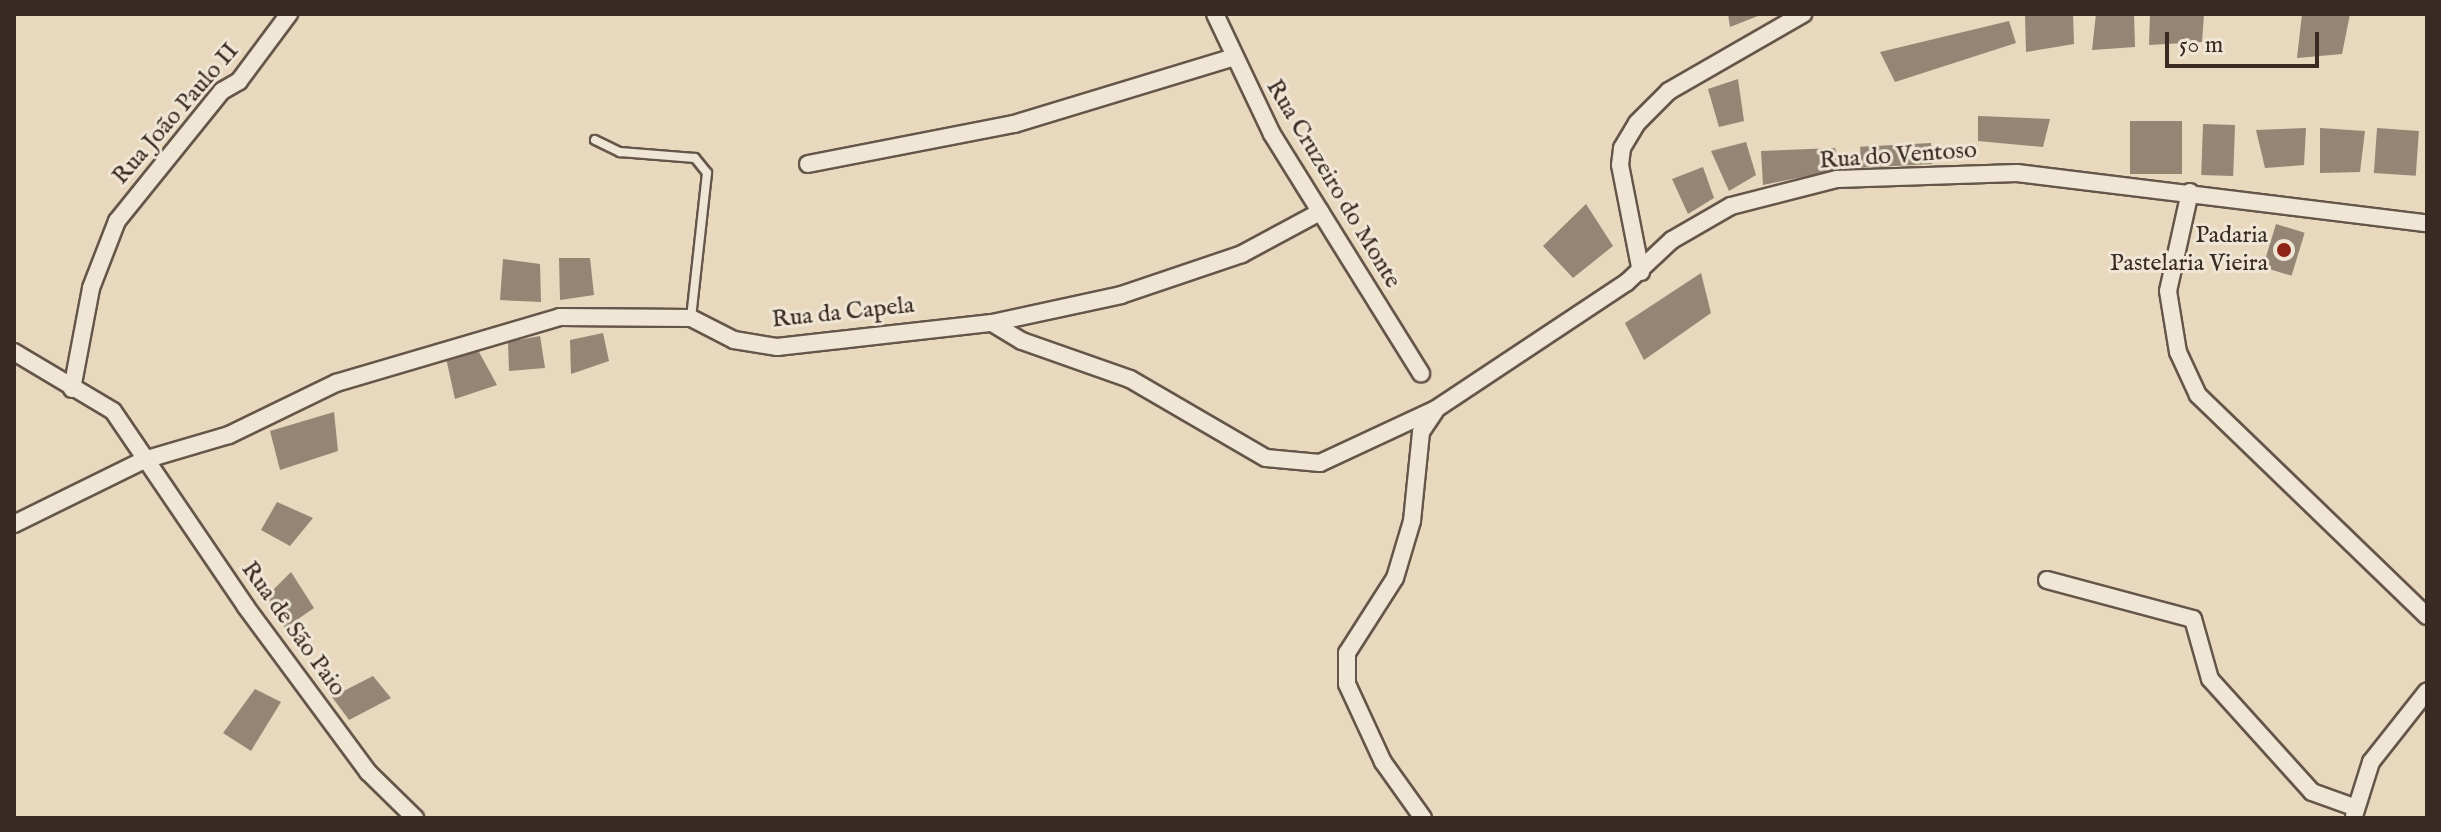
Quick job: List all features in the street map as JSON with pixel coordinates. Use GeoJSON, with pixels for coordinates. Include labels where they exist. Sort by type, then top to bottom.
{"type":"FeatureCollection","features":[{"type":"Feature","properties":{"kind":"street","name":"Rua João Paulo II"},"geometry":{"type":"LineString","coordinates":[[72,389],[91,288],[117,221],[222,91],[239,81],[289,14]]}},
{"type":"Feature","properties":{"kind":"street","name":"Rua Cruzeiro do Monte"},"geometry":{"type":"LineString","coordinates":[[1215,14],[1231,58],[1320,212],[1421,373]]}},
{"type":"Feature","properties":{"kind":"street"},"geometry":{"type":"LineString","coordinates":[[1641,272],[1620,165],[1622,148],[1637,123],[1669,91],[1776,20],[1803,14]]}},
{"type":"Feature","properties":{"kind":"street"},"geometry":{"type":"LineString","coordinates":[[808,164],[1014,124],[1231,58]]}},
{"type":"Feature","properties":{"kind":"street","name":"Rua do Ventoso"},"geometry":{"type":"LineString","coordinates":[[1436,409],[1641,272],[1672,240],[1731,206],[1837,179],[2017,173],[2427,223]]}},
{"type":"Feature","properties":{"kind":"street"},"geometry":{"type":"LineString","coordinates":[[2190,192],[2168,291],[2178,352],[2198,395],[2427,616]]}},
{"type":"Feature","properties":{"kind":"street","name":"Rua da Capela"},"geometry":{"type":"LineString","coordinates":[[14,524],[144,460],[229,435],[336,383],[476,338],[560,317],[691,318],[734,340],[777,347],[992,323],[1121,295],[1242,254],[1320,212]]}},
{"type":"Feature","properties":{"kind":"street"},"geometry":{"type":"LineString","coordinates":[[992,323],[1022,341],[1130,379],[1266,458],[1320,463],[1436,409]]}},
{"type":"Feature","properties":{"kind":"street","name":"Rua de São Paio"},"geometry":{"type":"LineString","coordinates":[[14,352],[113,411],[144,460],[368,772],[415,818]]}},
{"type":"Feature","properties":{"kind":"street"},"geometry":{"type":"LineString","coordinates":[[1423,818],[1383,762],[1347,684],[1347,653],[1395,578],[1412,521],[1421,432],[1436,409]]}},
{"type":"Feature","properties":{"kind":"street"},"geometry":{"type":"LineString","coordinates":[[2047,580],[2193,619],[2210,679],[2312,792],[2354,813],[2371,762],[2427,691]]}},
{"type":"Feature","properties":{"kind":"lane"},"geometry":{"type":"LineString","coordinates":[[595,140],[620,152],[695,158],[707,173],[691,318]]}},
{"type":"Feature","properties":{"kind":"building"},"geometry":{"type":"Polygon","coordinates":[[[1728,14],[1763,14],[1730,27],[1728,14]]]}},
{"type":"Feature","properties":{"kind":"building"},"geometry":{"type":"Polygon","coordinates":[[[2025,14],[2073,14],[2074,44],[2026,52],[2025,14]]]}},
{"type":"Feature","properties":{"kind":"building"},"geometry":{"type":"Polygon","coordinates":[[[2096,14],[2134,14],[2135,47],[2092,50],[2096,14]]]}},
{"type":"Feature","properties":{"kind":"building"},"geometry":{"type":"Polygon","coordinates":[[[2150,14],[2204,14],[2202,42],[2149,45],[2150,14]]]}},
{"type":"Feature","properties":{"kind":"building"},"geometry":{"type":"Polygon","coordinates":[[[2302,14],[2350,14],[2342,54],[2297,58],[2302,14]]]}},
{"type":"Feature","properties":{"kind":"building"},"geometry":{"type":"Polygon","coordinates":[[[2009,21],[2016,43],[1895,82],[1880,52],[2009,21]]]}},
{"type":"Feature","properties":{"kind":"building"},"geometry":{"type":"Polygon","coordinates":[[[1738,79],[1744,121],[1719,127],[1708,89],[1738,79]]]}},
{"type":"Feature","properties":{"kind":"building"},"geometry":{"type":"Polygon","coordinates":[[[1978,116],[2050,119],[2043,147],[1978,141],[1978,116]]]}},
{"type":"Feature","properties":{"kind":"building"},"geometry":{"type":"Polygon","coordinates":[[[2130,121],[2182,121],[2182,174],[2130,174],[2130,121]]]}},
{"type":"Feature","properties":{"kind":"building"},"geometry":{"type":"Polygon","coordinates":[[[2203,124],[2235,125],[2233,176],[2201,175],[2203,124]]]}},
{"type":"Feature","properties":{"kind":"building"},"geometry":{"type":"Polygon","coordinates":[[[2306,128],[2304,165],[2265,168],[2256,130],[2306,128]]]}},
{"type":"Feature","properties":{"kind":"building"},"geometry":{"type":"Polygon","coordinates":[[[2320,128],[2365,131],[2360,172],[2320,173],[2320,128]]]}},
{"type":"Feature","properties":{"kind":"building"},"geometry":{"type":"Polygon","coordinates":[[[2377,128],[2419,131],[2416,176],[2374,173],[2377,128]]]}},
{"type":"Feature","properties":{"kind":"building"},"geometry":{"type":"Polygon","coordinates":[[[1746,142],[1756,175],[1729,191],[1711,151],[1746,142]]]}},
{"type":"Feature","properties":{"kind":"building"},"geometry":{"type":"Polygon","coordinates":[[[1931,143],[1932,164],[1861,168],[1860,147],[1931,143]]]}},
{"type":"Feature","properties":{"kind":"building"},"geometry":{"type":"Polygon","coordinates":[[[1835,148],[1841,169],[1763,185],[1761,151],[1835,148]]]}},
{"type":"Feature","properties":{"kind":"building"},"geometry":{"type":"Polygon","coordinates":[[[1703,167],[1714,198],[1688,214],[1672,179],[1703,167]]]}},
{"type":"Feature","properties":{"kind":"building"},"geometry":{"type":"Polygon","coordinates":[[[1586,204],[1613,246],[1573,278],[1543,246],[1586,204]]]}},
{"type":"Feature","properties":{"kind":"building","name":"Padaria Pastelaria Vieira"},"geometry":{"type":"Polygon","coordinates":[[[2276,224],[2305,233],[2292,276],[2263,267],[2276,224]]]}},
{"type":"Feature","properties":{"kind":"building"},"geometry":{"type":"Polygon","coordinates":[[[559,258],[590,258],[594,295],[560,300],[559,258]]]}},
{"type":"Feature","properties":{"kind":"building"},"geometry":{"type":"Polygon","coordinates":[[[503,259],[540,264],[541,302],[500,300],[503,259]]]}},
{"type":"Feature","properties":{"kind":"building"},"geometry":{"type":"Polygon","coordinates":[[[1701,273],[1711,313],[1644,360],[1625,323],[1701,273]]]}},
{"type":"Feature","properties":{"kind":"building"},"geometry":{"type":"Polygon","coordinates":[[[603,333],[609,361],[571,374],[570,340],[603,333]]]}},
{"type":"Feature","properties":{"kind":"building"},"geometry":{"type":"Polygon","coordinates":[[[540,336],[545,368],[509,371],[508,342],[540,336]]]}},
{"type":"Feature","properties":{"kind":"building"},"geometry":{"type":"Polygon","coordinates":[[[479,352],[497,385],[455,399],[446,358],[479,352]]]}},
{"type":"Feature","properties":{"kind":"building"},"geometry":{"type":"Polygon","coordinates":[[[334,412],[338,451],[280,470],[270,431],[334,412]]]}},
{"type":"Feature","properties":{"kind":"building"},"geometry":{"type":"Polygon","coordinates":[[[277,502],[313,518],[290,546],[261,530],[277,502]]]}},
{"type":"Feature","properties":{"kind":"building"},"geometry":{"type":"Polygon","coordinates":[[[291,572],[314,608],[285,628],[266,597],[291,572]]]}},
{"type":"Feature","properties":{"kind":"building"},"geometry":{"type":"Polygon","coordinates":[[[373,676],[391,698],[349,720],[332,697],[373,676]]]}},
{"type":"Feature","properties":{"kind":"building"},"geometry":{"type":"Polygon","coordinates":[[[255,689],[281,702],[251,751],[223,733],[255,689]]]}},
{"type":"Feature","properties":{"kind":"place","name":"Padaria Pastelaria Vieira"},"geometry":{"type":"Point","coordinates":[2284,250]}}]}
